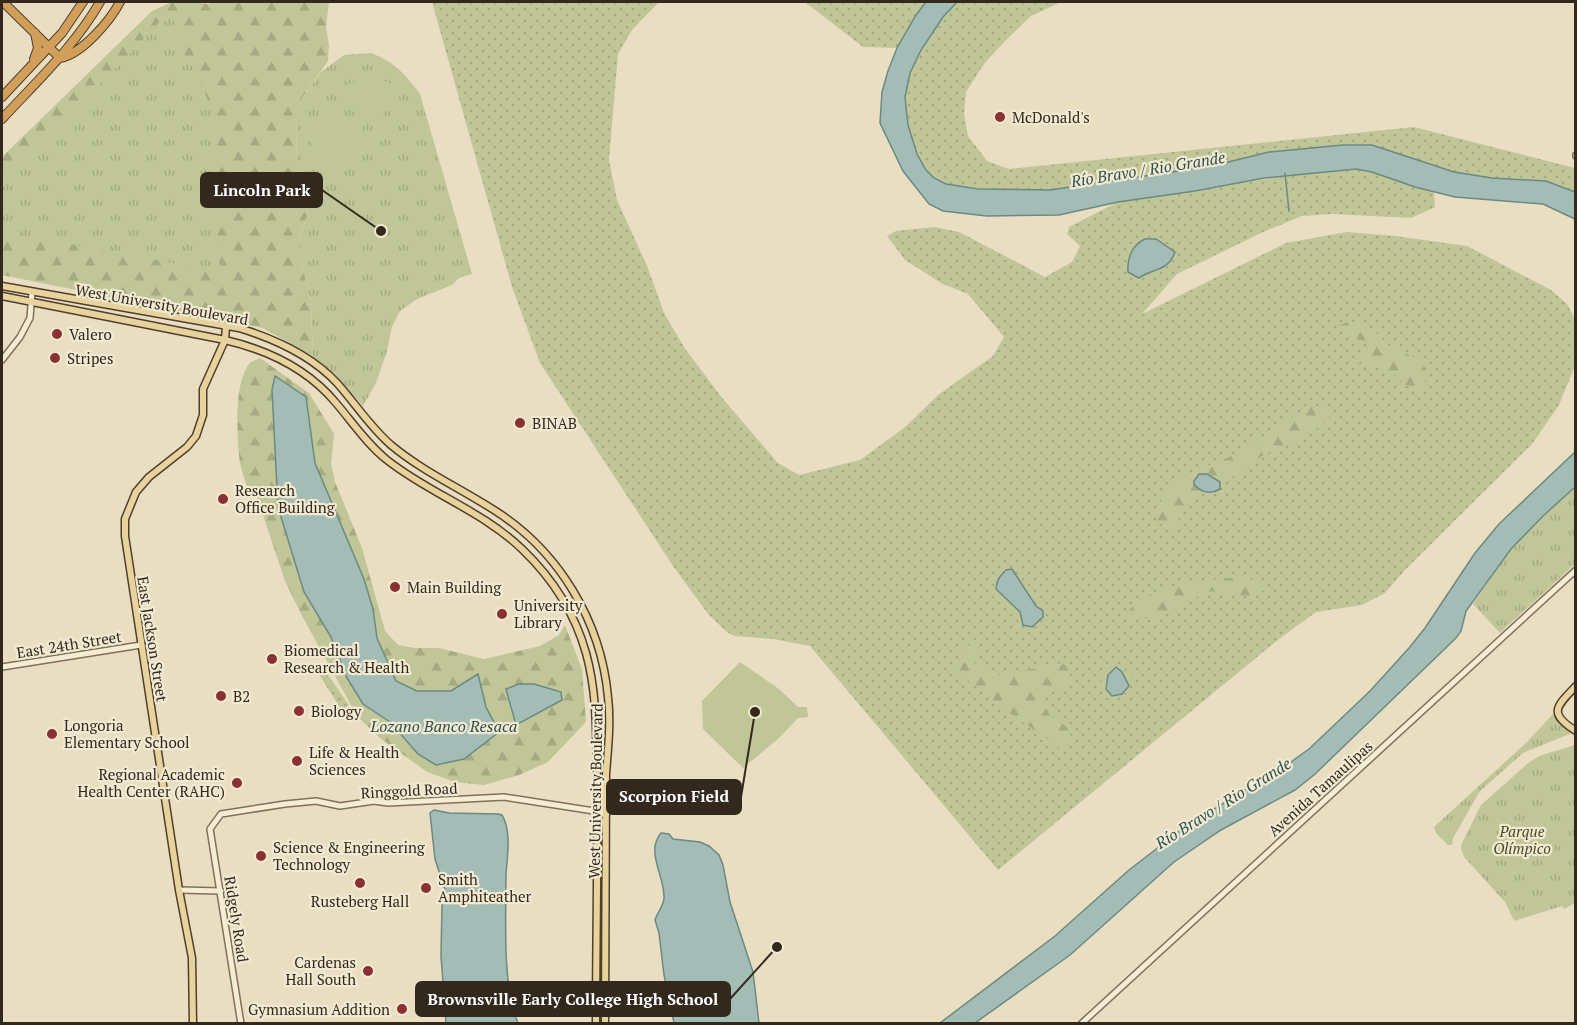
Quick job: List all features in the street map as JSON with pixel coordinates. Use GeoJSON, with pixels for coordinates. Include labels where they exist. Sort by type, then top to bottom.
{"type":"FeatureCollection","features":[{"type":"Feature","properties":{"kind":"highway"},"geometry":{"type":"LineString","coordinates":[[3,2],[60,58]]}},
{"type":"Feature","properties":{"kind":"highway"},"geometry":{"type":"LineString","coordinates":[[2,97],[62,33],[83,2]]}},
{"type":"Feature","properties":{"kind":"highway"},"geometry":{"type":"LineString","coordinates":[[2,119],[60,58],[80,34],[100,2]]}},
{"type":"Feature","properties":{"kind":"highway"},"geometry":{"type":"LineString","coordinates":[[60,58],[69,57],[96,33],[108,21],[120,2]]}},
{"type":"Feature","properties":{"kind":"highway"},"geometry":{"type":"LineString","coordinates":[[28,69],[37,53],[35,32]]}},
{"type":"Feature","properties":{"kind":"main road","name":"West University Boulevard"},"geometry":{"type":"LineString","coordinates":[[2,286],[226,326],[261,335],[295,351],[322,369],[388,443],[412,462],[495,510],[522,530],[549,557],[568,582],[588,617],[605,673],[609,698],[610,736],[606,774],[605,1023]]}},
{"type":"Feature","properties":{"kind":"main road","name":"West University Boulevard"},"geometry":{"type":"LineString","coordinates":[[2,296],[146,323],[269,352],[296,367],[322,388],[372,447],[388,461],[408,476],[488,521],[516,543],[542,570],[561,597],[580,635],[592,677],[595,699],[596,1023]]}},
{"type":"Feature","properties":{"kind":"main road","name":"East Jackson Street"},"geometry":{"type":"LineString","coordinates":[[193,1023],[192,958],[179,890],[141,645],[125,536],[125,519],[136,492],[149,477],[187,447],[196,436],[203,415],[203,389],[225,340],[226,326]]}},
{"type":"Feature","properties":{"kind":"main road"},"geometry":{"type":"LineString","coordinates":[[340,408],[350,400]]}},
{"type":"Feature","properties":{"kind":"main road"},"geometry":{"type":"LineString","coordinates":[[1575,686],[1558,706],[1558,717],[1575,731]]}},
{"type":"Feature","properties":{"kind":"street"},"geometry":{"type":"LineString","coordinates":[[2,360],[20,337],[30,318],[32,292]]}},
{"type":"Feature","properties":{"kind":"street","name":"Avenida Tamaulipas"},"geometry":{"type":"LineString","coordinates":[[1081,1023],[1575,570]]}},
{"type":"Feature","properties":{"kind":"street","name":"East 24th Street"},"geometry":{"type":"LineString","coordinates":[[2,667],[141,645]]}},
{"type":"Feature","properties":{"kind":"street","name":"Ringgold Road"},"geometry":{"type":"LineString","coordinates":[[215,819],[224,812],[316,801],[340,806],[374,801],[388,803],[504,797],[607,813]]}},
{"type":"Feature","properties":{"kind":"street","name":"Ridgely Road"},"geometry":{"type":"LineString","coordinates":[[215,819],[210,829],[241,1023]]}},
{"type":"Feature","properties":{"kind":"street"},"geometry":{"type":"LineString","coordinates":[[179,890],[221,891]]}},
{"type":"Feature","properties":{"kind":"green space"},"geometry":{"type":"Polygon","coordinates":[[[172,2],[208,4],[212,2],[329,2],[326,27],[329,45],[328,61],[302,98],[297,115],[296,169],[310,197],[307,217],[298,240],[311,307],[313,357],[263,328],[2,275],[2,157],[152,11],[172,2]]]}},
{"type":"Feature","properties":{"kind":"green space"},"geometry":{"type":"Polygon","coordinates":[[[432,2],[659,2],[632,30],[618,54],[609,160],[617,200],[647,266],[665,315],[686,350],[723,399],[778,463],[799,475],[860,460],[904,428],[938,395],[993,356],[1004,337],[968,294],[941,283],[905,260],[887,236],[896,231],[934,227],[959,232],[1045,277],[1072,262],[1080,246],[1067,234],[1069,227],[1118,202],[1298,174],[1356,169],[1372,172],[1434,192],[1435,207],[1411,218],[1332,214],[1302,216],[1263,232],[1177,274],[1142,314],[1286,243],[1347,232],[1395,236],[1467,246],[1551,290],[1567,304],[1575,319],[1575,366],[1559,405],[1532,444],[1405,570],[1385,593],[1362,605],[1316,612],[1279,639],[998,870],[810,646],[773,639],[734,636],[709,615],[673,566],[540,363],[512,287],[432,2]]]}},
{"type":"Feature","properties":{"kind":"green space"},"geometry":{"type":"Polygon","coordinates":[[[805,2],[926,2],[897,48],[863,47],[805,2]]]}},
{"type":"Feature","properties":{"kind":"green space"},"geometry":{"type":"Polygon","coordinates":[[[957,2],[1061,2],[1031,16],[984,64],[966,92],[964,114],[968,136],[987,161],[1009,169],[1414,127],[1575,168],[1575,192],[1522,179],[1492,178],[1454,172],[1372,145],[1343,145],[1269,152],[1212,166],[1050,190],[978,189],[946,184],[934,178],[926,170],[917,154],[908,125],[905,97],[910,73],[921,50],[943,17],[957,2]]]}},
{"type":"Feature","properties":{"kind":"green space"},"geometry":{"type":"Polygon","coordinates":[[[170,11],[188,65],[194,65],[211,108],[220,272],[2,231],[2,188],[170,11]]]}},
{"type":"Feature","properties":{"kind":"green space"},"geometry":{"type":"Polygon","coordinates":[[[371,53],[387,60],[399,69],[420,94],[472,274],[417,299],[400,311],[392,327],[376,383],[363,406],[335,374],[313,357],[311,307],[298,240],[307,217],[310,197],[296,169],[297,115],[302,98],[321,72],[344,55],[371,53]]]}},
{"type":"Feature","properties":{"kind":"green space"},"geometry":{"type":"Polygon","coordinates":[[[366,78],[386,82],[404,92],[373,125],[369,125],[336,95],[346,85],[366,78]]]}},
{"type":"Feature","properties":{"kind":"green space"},"geometry":{"type":"Polygon","coordinates":[[[327,105],[360,136],[360,140],[330,173],[317,156],[312,139],[315,123],[327,105]]]}},
{"type":"Feature","properties":{"kind":"green space"},"geometry":{"type":"Polygon","coordinates":[[[1350,321],[1369,328],[1388,345],[1424,366],[1427,373],[1420,391],[1404,384],[1388,369],[1358,363],[1359,358],[1369,351],[1368,344],[1337,326],[1350,321]]]}},
{"type":"Feature","properties":{"kind":"green space"},"geometry":{"type":"Polygon","coordinates":[[[260,358],[309,393],[334,434],[331,464],[335,482],[362,548],[385,631],[398,645],[439,648],[484,659],[540,646],[559,635],[565,625],[582,669],[586,722],[548,762],[519,775],[484,785],[455,782],[427,772],[380,738],[357,716],[285,581],[256,494],[248,490],[240,463],[238,410],[241,382],[251,362],[260,358]],[[275,377],[272,390],[278,507],[304,592],[331,637],[347,678],[363,704],[390,722],[418,754],[498,732],[486,707],[478,674],[451,691],[417,691],[396,681],[377,638],[373,609],[315,463],[306,397],[275,377]]]}},
{"type":"Feature","properties":{"kind":"green space"},"geometry":{"type":"Polygon","coordinates":[[[1313,405],[1324,408],[1336,405],[1323,424],[1314,431],[1262,456],[1217,487],[1187,501],[1172,528],[1157,521],[1162,499],[1170,488],[1185,476],[1239,452],[1313,405]]]}},
{"type":"Feature","properties":{"kind":"green space"},"geometry":{"type":"Polygon","coordinates":[[[1575,487],[1575,564],[1500,633],[1473,604],[1527,530],[1575,487]]]}},
{"type":"Feature","properties":{"kind":"green space"},"geometry":{"type":"Polygon","coordinates":[[[1244,577],[1262,583],[1266,590],[1249,596],[1208,591],[1160,617],[1148,619],[1126,617],[1134,605],[1146,596],[1161,590],[1196,582],[1244,577]]]}},
{"type":"Feature","properties":{"kind":"green space"},"geometry":{"type":"Polygon","coordinates":[[[978,638],[975,665],[1000,675],[1062,663],[1069,668],[1070,680],[1056,691],[1037,696],[1050,715],[1070,729],[1071,742],[1063,750],[993,701],[955,668],[963,650],[978,638]]]}},
{"type":"Feature","properties":{"kind":"green space"},"geometry":{"type":"Polygon","coordinates":[[[740,662],[779,689],[798,707],[807,707],[808,717],[798,718],[779,738],[743,768],[703,729],[702,701],[740,662]]]}},
{"type":"Feature","properties":{"kind":"green space"},"geometry":{"type":"Polygon","coordinates":[[[1109,664],[1121,664],[1132,675],[1129,691],[1113,700],[1105,692],[1101,683],[1102,673],[1109,664]]]}},
{"type":"Feature","properties":{"kind":"green space"},"geometry":{"type":"Polygon","coordinates":[[[321,665],[349,705],[342,711],[315,668],[321,665]]]}},
{"type":"Feature","properties":{"kind":"green space"},"geometry":{"type":"Polygon","coordinates":[[[1553,714],[1559,724],[1572,733],[1523,753],[1480,791],[1453,838],[1452,845],[1448,845],[1436,833],[1434,827],[1527,742],[1553,714]]]}},
{"type":"Feature","properties":{"kind":"green space","name":"Parque Olímpico"},"geometry":{"type":"Polygon","coordinates":[[[1575,745],[1575,903],[1564,909],[1562,906],[1514,921],[1505,902],[1464,857],[1462,843],[1481,805],[1527,764],[1539,756],[1575,745]]]}},
{"type":"Feature","properties":{"kind":"water"},"geometry":{"type":"Polygon","coordinates":[[[926,2],[957,2],[943,17],[921,50],[910,73],[905,97],[908,125],[917,154],[926,170],[934,178],[946,184],[978,189],[1050,190],[1212,166],[1269,152],[1343,145],[1372,145],[1454,172],[1492,178],[1546,181],[1575,192],[1575,219],[1543,204],[1455,197],[1356,169],[1264,178],[1118,202],[1059,215],[987,216],[943,211],[929,204],[903,171],[880,123],[882,92],[888,71],[897,48],[926,2]]]}},
{"type":"Feature","properties":{"kind":"water"},"geometry":{"type":"Polygon","coordinates":[[[1145,239],[1156,239],[1175,252],[1164,266],[1139,278],[1128,272],[1128,262],[1131,252],[1145,239]]]}},
{"type":"Feature","properties":{"kind":"water","name":"Lozano Banco Resaca"},"geometry":{"type":"Polygon","coordinates":[[[275,376],[306,397],[315,463],[364,579],[373,609],[377,638],[396,681],[417,691],[451,691],[478,674],[486,707],[499,732],[464,759],[436,765],[418,754],[390,722],[363,704],[347,678],[331,637],[304,592],[278,507],[272,390],[275,376]]]}},
{"type":"Feature","properties":{"kind":"water"},"geometry":{"type":"Polygon","coordinates":[[[1575,452],[1575,487],[1511,549],[1466,611],[1461,631],[1456,638],[1314,775],[1295,790],[1221,830],[1174,862],[1070,955],[975,1023],[940,1023],[1055,936],[1129,870],[1186,826],[1309,749],[1370,691],[1409,648],[1475,553],[1499,524],[1575,452]]]}},
{"type":"Feature","properties":{"kind":"water"},"geometry":{"type":"Polygon","coordinates":[[[1199,474],[1207,474],[1220,482],[1220,489],[1206,492],[1199,489],[1194,481],[1199,474]]]}},
{"type":"Feature","properties":{"kind":"water"},"geometry":{"type":"Polygon","coordinates":[[[1012,569],[1036,606],[1043,611],[1043,617],[1032,627],[1023,625],[1020,612],[996,589],[1002,574],[1012,569]]]}},
{"type":"Feature","properties":{"kind":"water"},"geometry":{"type":"Polygon","coordinates":[[[1116,667],[1122,672],[1129,686],[1122,694],[1112,696],[1106,689],[1108,675],[1116,667]]]}},
{"type":"Feature","properties":{"kind":"water"},"geometry":{"type":"Polygon","coordinates":[[[519,684],[534,684],[561,692],[562,700],[516,725],[506,689],[519,684]]]}},
{"type":"Feature","properties":{"kind":"water"},"geometry":{"type":"Polygon","coordinates":[[[434,810],[449,813],[498,814],[502,815],[505,822],[508,845],[507,971],[509,990],[518,1023],[446,1023],[441,956],[442,906],[445,890],[435,859],[430,813],[434,810]]]}},
{"type":"Feature","properties":{"kind":"water"},"geometry":{"type":"Polygon","coordinates":[[[661,833],[669,834],[673,839],[700,842],[719,855],[730,902],[753,972],[759,1023],[674,1023],[655,920],[664,898],[655,856],[657,840],[661,833]]]}},
{"type":"Feature","properties":{"kind":"waterway"},"geometry":{"type":"LineString","coordinates":[[1285,173],[1289,211]]}},
{"type":"Feature","properties":{"kind":"place","name":"McDonald's"},"geometry":{"type":"Point","coordinates":[1000,117]}},
{"type":"Feature","properties":{"kind":"place","name":"Lincoln Park"},"geometry":{"type":"Point","coordinates":[381,231]}},
{"type":"Feature","properties":{"kind":"place","name":"Valero"},"geometry":{"type":"Point","coordinates":[57,334]}},
{"type":"Feature","properties":{"kind":"place","name":"Stripes"},"geometry":{"type":"Point","coordinates":[55,358]}},
{"type":"Feature","properties":{"kind":"place","name":"BINAB"},"geometry":{"type":"Point","coordinates":[520,423]}},
{"type":"Feature","properties":{"kind":"place","name":"Research Office Building"},"geometry":{"type":"Point","coordinates":[223,499]}},
{"type":"Feature","properties":{"kind":"place","name":"Main Building"},"geometry":{"type":"Point","coordinates":[395,587]}},
{"type":"Feature","properties":{"kind":"place","name":"University Library"},"geometry":{"type":"Point","coordinates":[502,614]}},
{"type":"Feature","properties":{"kind":"place","name":"Biomedical Research & Health"},"geometry":{"type":"Point","coordinates":[272,659]}},
{"type":"Feature","properties":{"kind":"place","name":"B2"},"geometry":{"type":"Point","coordinates":[221,696]}},
{"type":"Feature","properties":{"kind":"place","name":"Biology"},"geometry":{"type":"Point","coordinates":[299,711]}},
{"type":"Feature","properties":{"kind":"place","name":"Scorpion Field"},"geometry":{"type":"Point","coordinates":[755,712]}},
{"type":"Feature","properties":{"kind":"place","name":"Longoria Elementary School"},"geometry":{"type":"Point","coordinates":[52,734]}},
{"type":"Feature","properties":{"kind":"place","name":"Life & Health Sciences"},"geometry":{"type":"Point","coordinates":[297,761]}},
{"type":"Feature","properties":{"kind":"place","name":"Regional Academic Health Center (RAHC)"},"geometry":{"type":"Point","coordinates":[237,783]}},
{"type":"Feature","properties":{"kind":"place","name":"Science & Engineering Technology"},"geometry":{"type":"Point","coordinates":[261,856]}},
{"type":"Feature","properties":{"kind":"place","name":"Rusteberg Hall"},"geometry":{"type":"Point","coordinates":[360,883]}},
{"type":"Feature","properties":{"kind":"place","name":"Smith Amphiteather"},"geometry":{"type":"Point","coordinates":[426,888]}},
{"type":"Feature","properties":{"kind":"place","name":"Brownsville Early College High School"},"geometry":{"type":"Point","coordinates":[777,947]}},
{"type":"Feature","properties":{"kind":"place","name":"Cardenas Hall South"},"geometry":{"type":"Point","coordinates":[368,971]}},
{"type":"Feature","properties":{"kind":"place","name":"Gymnasium Addition"},"geometry":{"type":"Point","coordinates":[402,1009]}},
{"type":"Feature","properties":{"kind":"water label","name":"Río Bravo / Rio Grande"},"geometry":{"type":"Point","coordinates":[1148,169]}},
{"type":"Feature","properties":{"kind":"water label","name":"Río Bravo / Rio Grande"},"geometry":{"type":"Point","coordinates":[1223,803]}}]}
